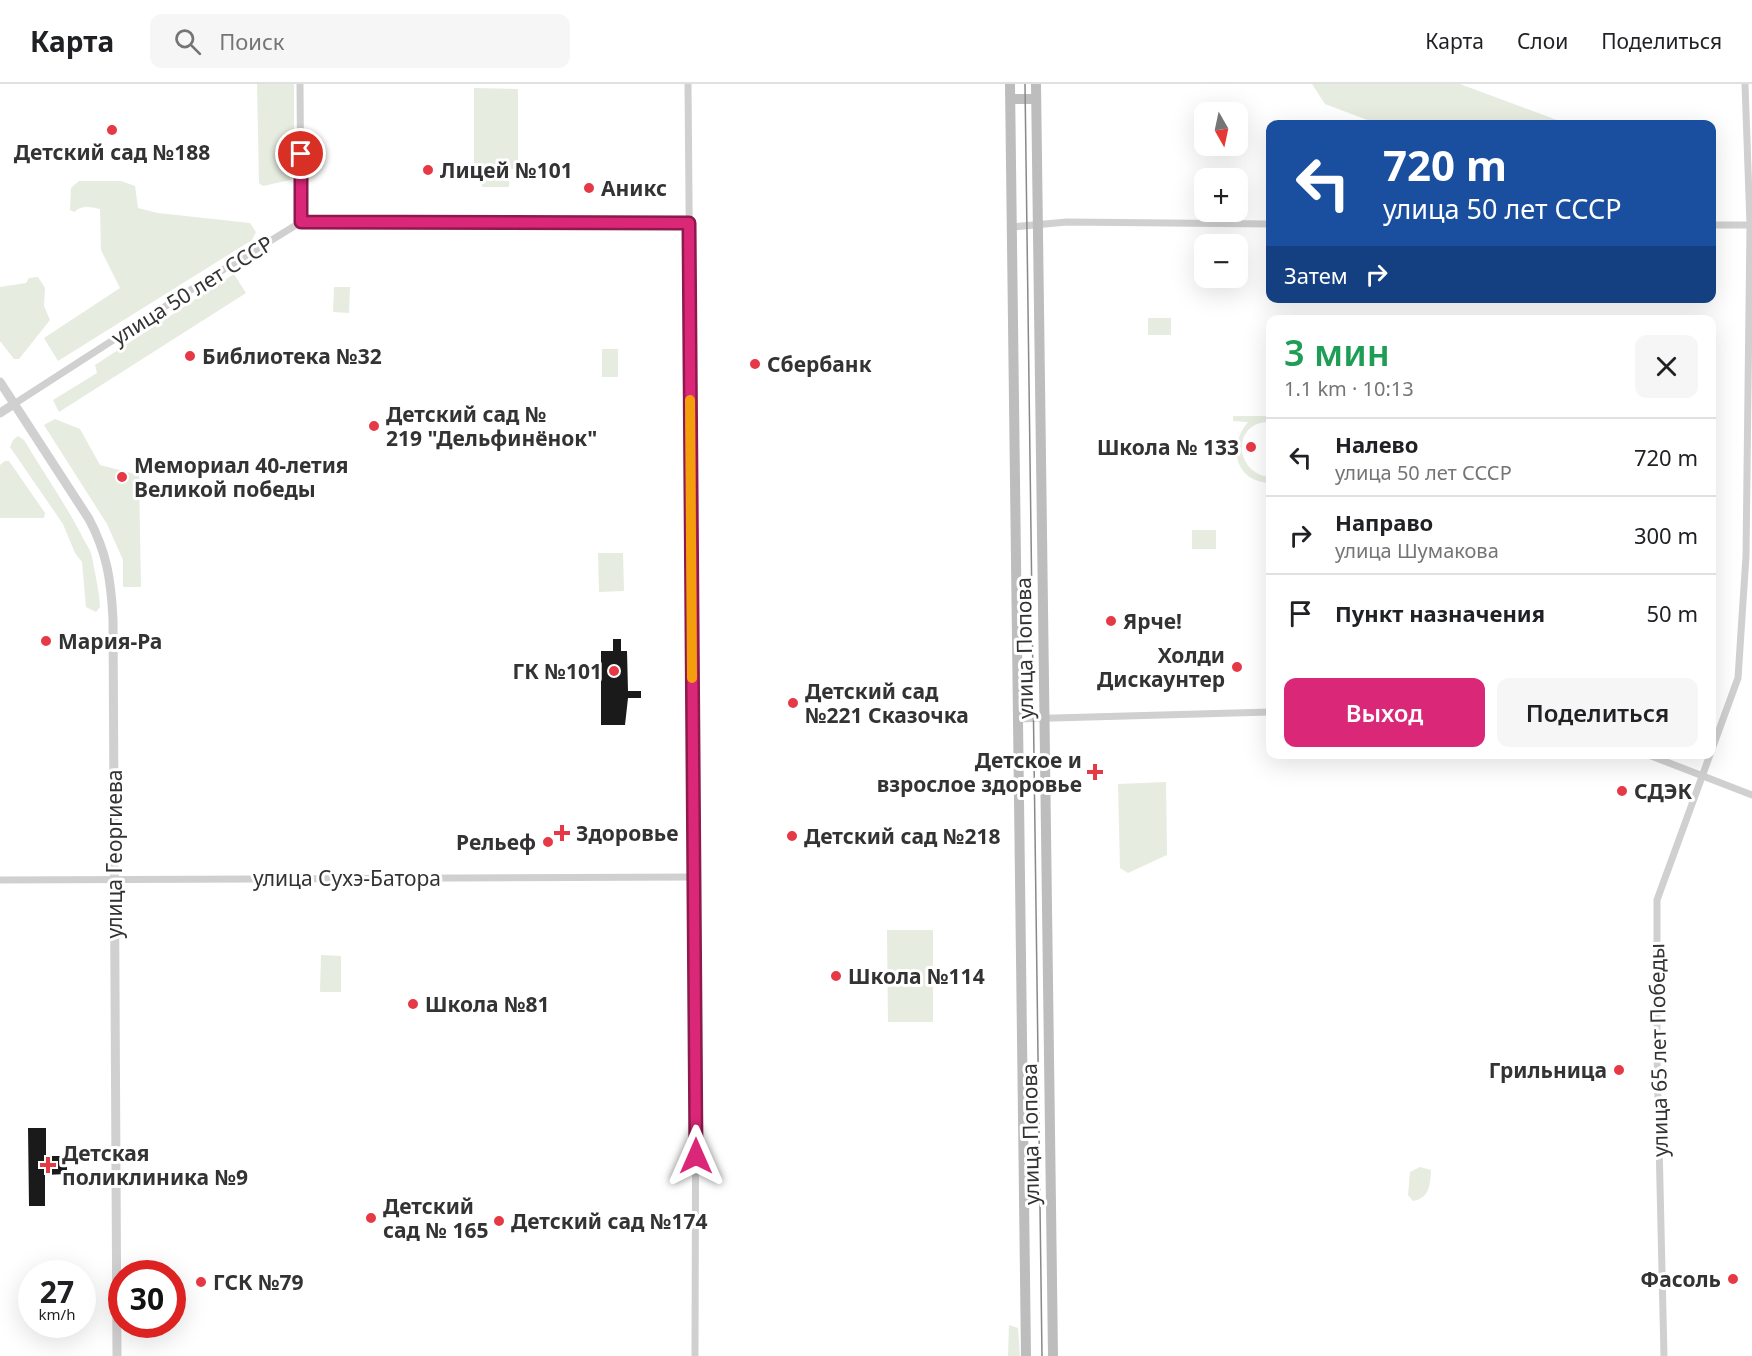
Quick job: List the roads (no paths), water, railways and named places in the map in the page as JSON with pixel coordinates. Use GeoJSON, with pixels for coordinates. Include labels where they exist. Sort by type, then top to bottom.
{"type":"FeatureCollection","features":[{"type":"Feature","properties":{"kind":"main road","name":"улица Попова"},"geometry":{"type":"LineString","coordinates":[[1011,84],[1026,1356]]}},
{"type":"Feature","properties":{"kind":"main road","name":"улица Попова"},"geometry":{"type":"LineString","coordinates":[[1036,84],[1053,1356]]}},
{"type":"Feature","properties":{"kind":"main road"},"geometry":{"type":"LineString","coordinates":[[1011,99],[1036,99]]}},
{"type":"Feature","properties":{"kind":"street"},"geometry":{"type":"LineString","coordinates":[[300,84],[301,222],[689,223]]}},
{"type":"Feature","properties":{"kind":"street"},"geometry":{"type":"LineString","coordinates":[[688,84],[695,877],[695,1356]]}},
{"type":"Feature","properties":{"kind":"street","name":"улица 65 лет Победы"},"geometry":{"type":"LineString","coordinates":[[1716,741],[1738,678],[1746,556],[1751,225],[1744,84]]}},
{"type":"Feature","properties":{"kind":"street","name":"улица 50 лет СССР"},"geometry":{"type":"LineString","coordinates":[[0,413],[203,282],[301,222]]}},
{"type":"Feature","properties":{"kind":"street"},"geometry":{"type":"LineString","coordinates":[[1012,227],[1038,223],[1266,224]]}},
{"type":"Feature","properties":{"kind":"street"},"geometry":{"type":"LineString","coordinates":[[1716,225],[1751,225]]}},
{"type":"Feature","properties":{"kind":"street","name":"улица Георгиева"},"geometry":{"type":"LineString","coordinates":[[0,382],[89,519],[100,541],[108,566],[113,619],[117,1356]]}},
{"type":"Feature","properties":{"kind":"street"},"geometry":{"type":"LineString","coordinates":[[1018,719],[1266,712]]}},
{"type":"Feature","properties":{"kind":"street"},"geometry":{"type":"LineString","coordinates":[[1659,759],[1752,795]]}},
{"type":"Feature","properties":{"kind":"street","name":"улица 65 лет Победы"},"geometry":{"type":"LineString","coordinates":[[1664,1356],[1657,1056],[1657,900],[1710,759]]}},
{"type":"Feature","properties":{"kind":"street","name":"улица Сухэ-Батора"},"geometry":{"type":"LineString","coordinates":[[0,880],[695,877]]}},
{"type":"Feature","properties":{"kind":"tram line"},"geometry":{"type":"LineString","coordinates":[[1025,84],[1042,1356]]}},
{"type":"Feature","properties":{"kind":"place","name":"Детский сад №188"},"geometry":{"type":"Point","coordinates":[112,130]}},
{"type":"Feature","properties":{"kind":"place","name":"Лицей №101"},"geometry":{"type":"Point","coordinates":[428,170]}},
{"type":"Feature","properties":{"kind":"place","name":"Аникс"},"geometry":{"type":"Point","coordinates":[589,188]}},
{"type":"Feature","properties":{"kind":"place","name":"Библиотека №32"},"geometry":{"type":"Point","coordinates":[190,356]}},
{"type":"Feature","properties":{"kind":"place","name":"Сбербанк"},"geometry":{"type":"Point","coordinates":[755,364]}},
{"type":"Feature","properties":{"kind":"place","name":"Детский сад № 219 \"Дельфинёнок\""},"geometry":{"type":"Point","coordinates":[374,426]}},
{"type":"Feature","properties":{"kind":"place","name":"Школа № 133"},"geometry":{"type":"Point","coordinates":[1251,447]}},
{"type":"Feature","properties":{"kind":"place","name":"Мемориал 40-летия Великой победы"},"geometry":{"type":"Point","coordinates":[122,477]}},
{"type":"Feature","properties":{"kind":"place","name":"Ярче!"},"geometry":{"type":"Point","coordinates":[1111,621]}},
{"type":"Feature","properties":{"kind":"place","name":"Мария-Ра"},"geometry":{"type":"Point","coordinates":[46,641]}},
{"type":"Feature","properties":{"kind":"place","name":"Холди Дискаунтер"},"geometry":{"type":"Point","coordinates":[1237,667]}},
{"type":"Feature","properties":{"kind":"place","name":"ГК №101"},"geometry":{"type":"Point","coordinates":[614,671]}},
{"type":"Feature","properties":{"kind":"place","name":"Детский сад №221 Сказочка"},"geometry":{"type":"Point","coordinates":[793,703]}},
{"type":"Feature","properties":{"kind":"place","name":"Детское и взрослое здоровье"},"geometry":{"type":"Point","coordinates":[1095,772]}},
{"type":"Feature","properties":{"kind":"place","name":"СДЭК"},"geometry":{"type":"Point","coordinates":[1622,791]}},
{"type":"Feature","properties":{"kind":"place","name":"Здоровье"},"geometry":{"type":"Point","coordinates":[562,833]}},
{"type":"Feature","properties":{"kind":"place","name":"Детский сад №218"},"geometry":{"type":"Point","coordinates":[792,836]}},
{"type":"Feature","properties":{"kind":"place","name":"Рельеф"},"geometry":{"type":"Point","coordinates":[548,842]}},
{"type":"Feature","properties":{"kind":"place","name":"Школа №114"},"geometry":{"type":"Point","coordinates":[836,976]}},
{"type":"Feature","properties":{"kind":"place","name":"Школа №81"},"geometry":{"type":"Point","coordinates":[413,1004]}},
{"type":"Feature","properties":{"kind":"place","name":"Грильница"},"geometry":{"type":"Point","coordinates":[1619,1070]}},
{"type":"Feature","properties":{"kind":"place","name":"Детская поликлиника №9"},"geometry":{"type":"Point","coordinates":[48,1165]}},
{"type":"Feature","properties":{"kind":"place","name":"Детский сад № 165"},"geometry":{"type":"Point","coordinates":[371,1218]}},
{"type":"Feature","properties":{"kind":"place","name":"Детский сад №174"},"geometry":{"type":"Point","coordinates":[499,1221]}},
{"type":"Feature","properties":{"kind":"place","name":"Фасоль"},"geometry":{"type":"Point","coordinates":[1733,1279]}},
{"type":"Feature","properties":{"kind":"place","name":"ГСК №79"},"geometry":{"type":"Point","coordinates":[201,1282]}}]}
